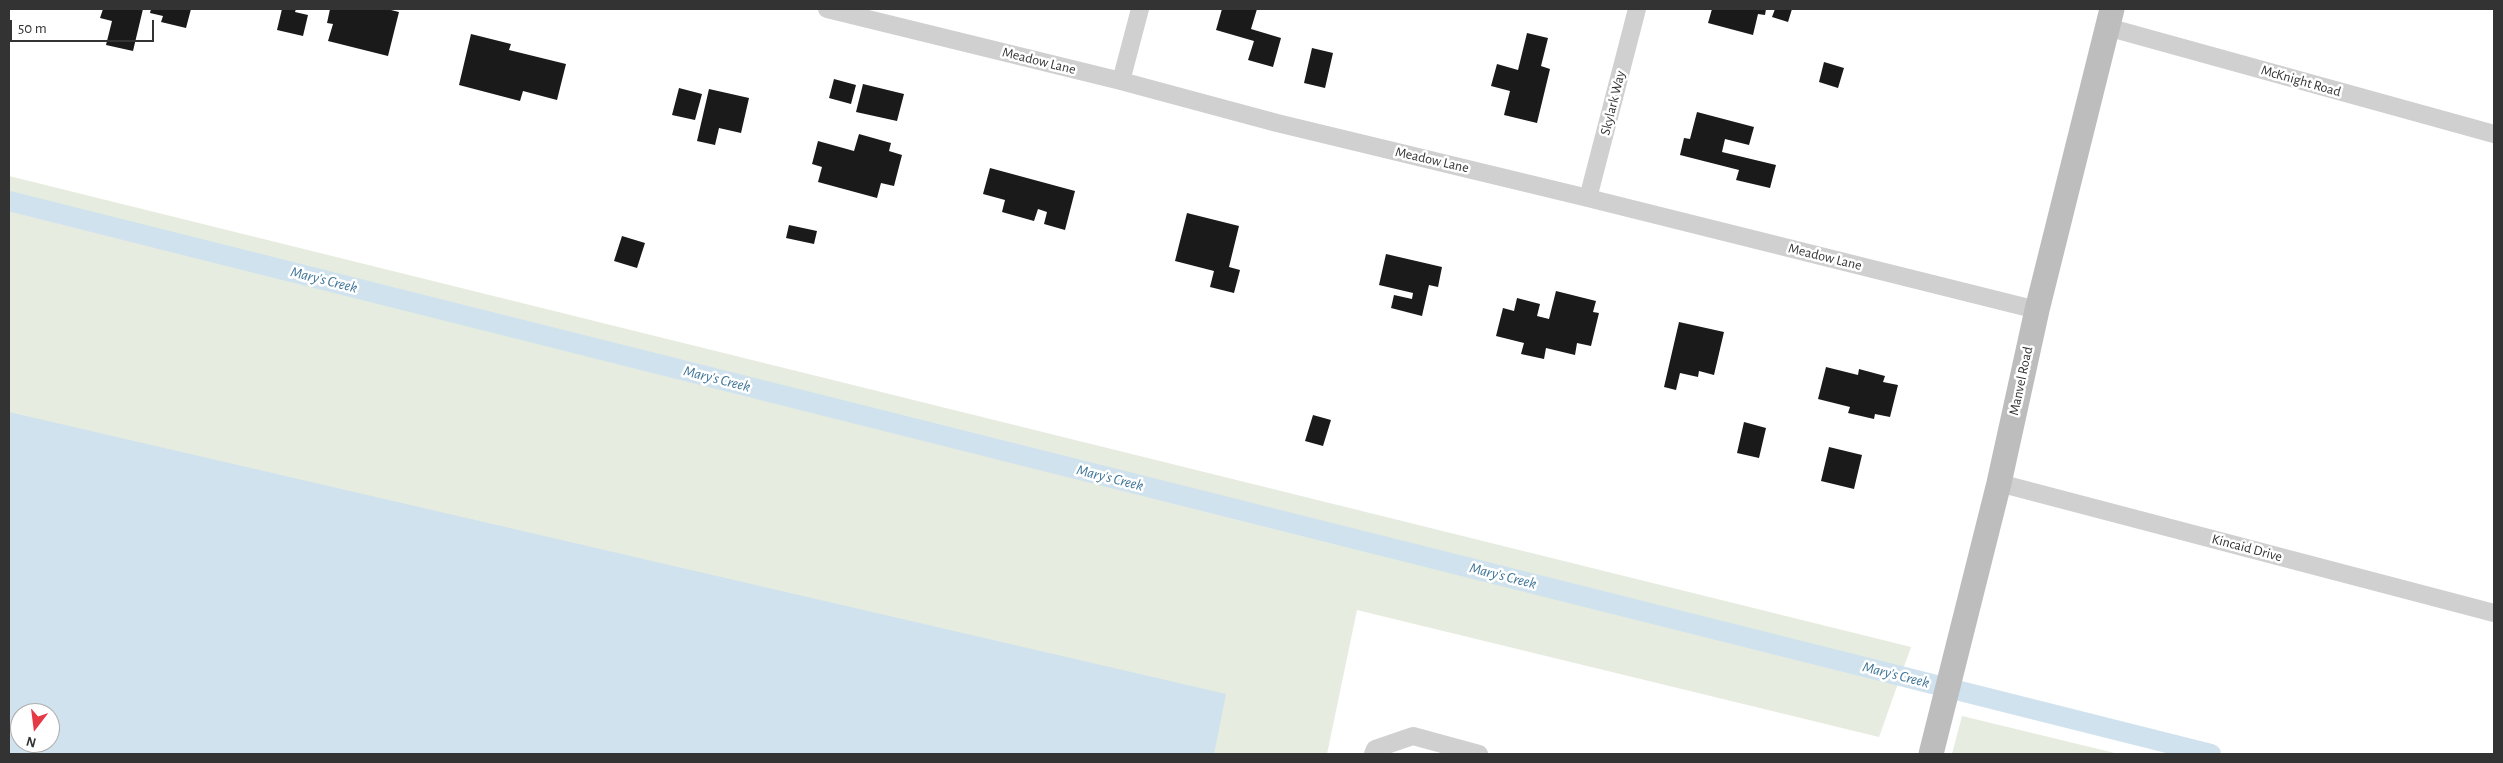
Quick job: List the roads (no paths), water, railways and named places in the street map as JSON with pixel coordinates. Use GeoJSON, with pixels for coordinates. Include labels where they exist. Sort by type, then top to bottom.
{"type":"FeatureCollection","features":[{"type":"Feature","properties":{"kind":"main road","name":"Manvel Road"},"geometry":{"type":"LineString","coordinates":[[1933,748],[1999,483],[2037,310],[2110,18]]}},
{"type":"Feature","properties":{"kind":"street","name":"Meadow Lane"},"geometry":{"type":"LineString","coordinates":[[827,9],[1121,81],[1277,123],[2037,310]]}},
{"type":"Feature","properties":{"kind":"street"},"geometry":{"type":"LineString","coordinates":[[1121,81],[1140,9]]}},
{"type":"Feature","properties":{"kind":"street","name":"Skylark Way"},"geometry":{"type":"LineString","coordinates":[[1588,198],[1637,9]]}},
{"type":"Feature","properties":{"kind":"street","name":"McKnight Road"},"geometry":{"type":"LineString","coordinates":[[2110,18],[2494,134]]}},
{"type":"Feature","properties":{"kind":"street","name":"Kincaid Drive"},"geometry":{"type":"LineString","coordinates":[[1999,483],[2494,613]]}},
{"type":"Feature","properties":{"kind":"street"},"geometry":{"type":"LineString","coordinates":[[1373,754],[1375,749],[1413,736],[1479,754]]}},
{"type":"Feature","properties":{"kind":"water"},"geometry":{"type":"Polygon","coordinates":[[[9,412],[1226,694],[1214,754],[9,754],[9,412]]]}},
{"type":"Feature","properties":{"kind":"waterway","name":"Mary's Creek"},"geometry":{"type":"LineString","coordinates":[[9,201],[2211,754]]}}]}
